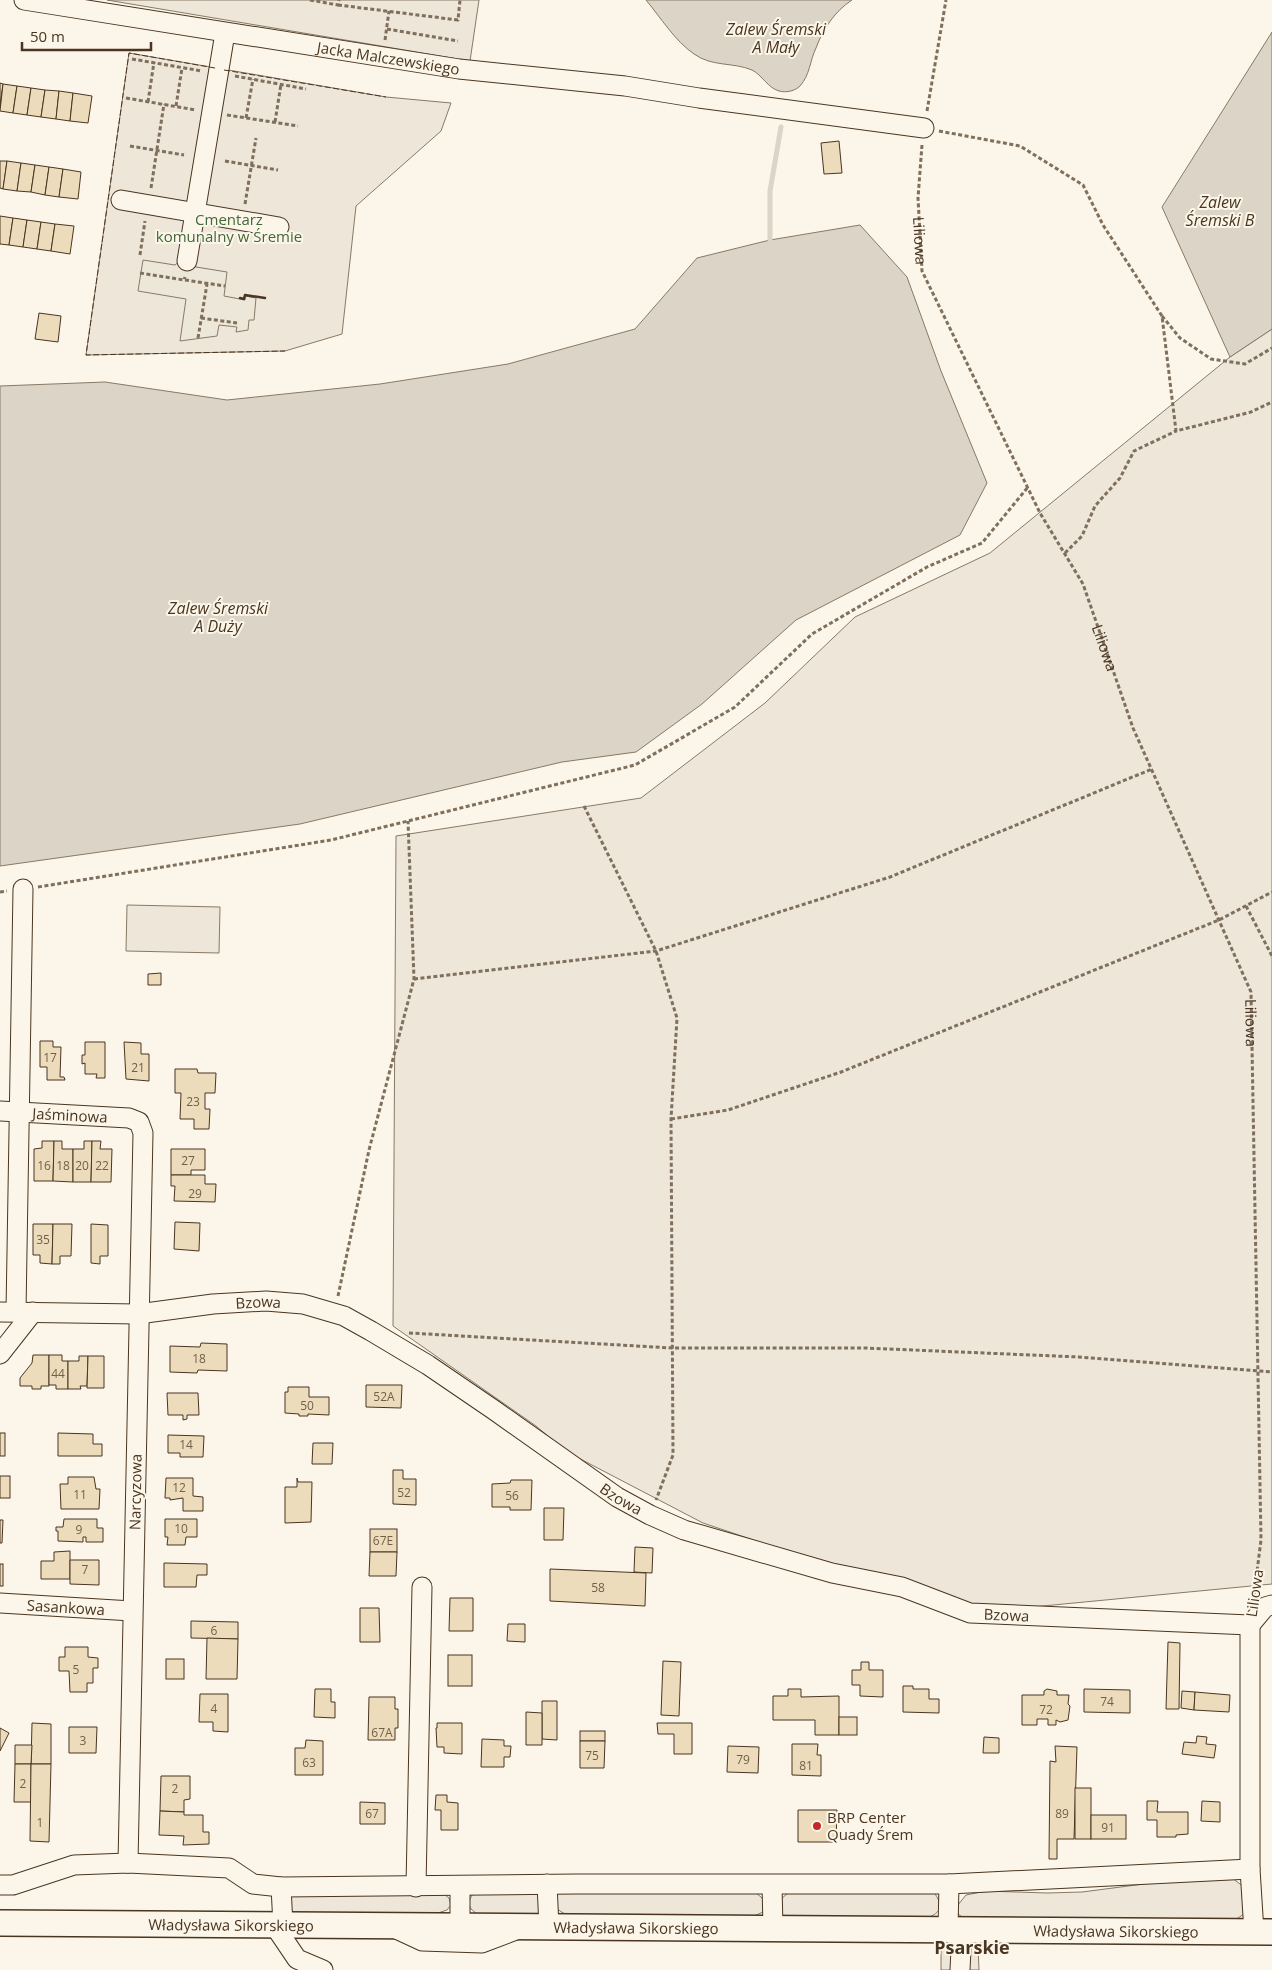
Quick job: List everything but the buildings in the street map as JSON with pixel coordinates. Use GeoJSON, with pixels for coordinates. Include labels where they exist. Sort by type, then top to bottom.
{"type":"FeatureCollection","features":[{"type":"Feature","properties":{"kind":"main road","name":"Władysława Sikorskiego"},"geometry":{"type":"LineString","coordinates":[[0,1923],[1263,1932]]}},
{"type":"Feature","properties":{"kind":"street","name":"Jacka Malczewskiego"},"geometry":{"type":"LineString","coordinates":[[24,0],[459,69],[626,86],[812,114],[924,128]]}},
{"type":"Feature","properties":{"kind":"street"},"geometry":{"type":"LineString","coordinates":[[187,261],[225,33]]}},
{"type":"Feature","properties":{"kind":"street"},"geometry":{"type":"LineString","coordinates":[[120,200],[279,227]]}},
{"type":"Feature","properties":{"kind":"street"},"geometry":{"type":"LineString","coordinates":[[0,1354],[16,1312],[9,1112],[22,889]]}},
{"type":"Feature","properties":{"kind":"street","name":"Jaśminowa"},"geometry":{"type":"LineString","coordinates":[[9,1112],[129,1118],[138,1122]]}},
{"type":"Feature","properties":{"kind":"street","name":"Narcyzowa"},"geometry":{"type":"LineString","coordinates":[[128,1862],[143,1133],[138,1122]]}},
{"type":"Feature","properties":{"kind":"street","name":"Bzowa"},"geometry":{"type":"LineString","coordinates":[[16,1312],[138,1314],[213,1304],[266,1301],[303,1304],[344,1316],[371,1330],[486,1404],[617,1497],[650,1515],[684,1530],[754,1552],[832,1573],[902,1587],[970,1613],[1250,1625]]}},
{"type":"Feature","properties":{"kind":"street"},"geometry":{"type":"LineString","coordinates":[[416,1887],[422,1587]]}},
{"type":"Feature","properties":{"kind":"street","name":"Sasankowa"},"geometry":{"type":"LineString","coordinates":[[0,1603],[132,1611]]}},
{"type":"Feature","properties":{"kind":"street"},"geometry":{"type":"LineString","coordinates":[[1250,1625],[1264,1607],[1272,1605]]}},
{"type":"Feature","properties":{"kind":"street","name":"Liliowa"},"geometry":{"type":"LineString","coordinates":[[1250,1625],[1250,1869],[1263,1932]]}},
{"type":"Feature","properties":{"kind":"street"},"geometry":{"type":"LineString","coordinates":[[0,1885],[13,1885],[74,1865],[128,1862],[230,1868],[253,1884],[281,1887],[416,1887],[547,1884],[949,1884],[1250,1869]]}},
{"type":"Feature","properties":{"kind":"street"},"geometry":{"type":"LineString","coordinates":[[388,1926],[422,1941],[482,1942],[537,1927],[547,1884]]}},
{"type":"Feature","properties":{"kind":"street"},"geometry":{"type":"LineString","coordinates":[[949,1884],[960,1970]]}},
{"type":"Feature","properties":{"kind":"street"},"geometry":{"type":"LineString","coordinates":[[772,1885],[773,1928]]}},
{"type":"Feature","properties":{"kind":"street"},"geometry":{"type":"LineString","coordinates":[[460,1886],[460,1926]]}},
{"type":"Feature","properties":{"kind":"street"},"geometry":{"type":"LineString","coordinates":[[281,1887],[278,1925],[297,1959],[323,1970]]}},
{"type":"Feature","properties":{"kind":"path"},"geometry":{"type":"LineString","coordinates":[[310,0],[339,2],[458,20],[460,0]]}},
{"type":"Feature","properties":{"kind":"path","name":"Liliowa"},"geometry":{"type":"LineString","coordinates":[[946,0],[924,128],[918,198],[922,270],[1040,512],[1084,584],[1133,728],[1251,992],[1261,1540],[1250,1625]]}},
{"type":"Feature","properties":{"kind":"path"},"geometry":{"type":"LineString","coordinates":[[382,58],[389,11]]}},
{"type":"Feature","properties":{"kind":"path"},"geometry":{"type":"LineString","coordinates":[[387,29],[458,41]]}},
{"type":"Feature","properties":{"kind":"path"},"geometry":{"type":"LineString","coordinates":[[148,102],[154,62]]}},
{"type":"Feature","properties":{"kind":"path"},"geometry":{"type":"LineString","coordinates":[[176,106],[182,67]]}},
{"type":"Feature","properties":{"kind":"path"},"geometry":{"type":"LineString","coordinates":[[246,118],[253,79]]}},
{"type":"Feature","properties":{"kind":"path"},"geometry":{"type":"LineString","coordinates":[[275,122],[281,84]]}},
{"type":"Feature","properties":{"kind":"path"},"geometry":{"type":"LineString","coordinates":[[140,255],[164,104]]}},
{"type":"Feature","properties":{"kind":"path"},"geometry":{"type":"LineString","coordinates":[[924,128],[1020,146],[1083,185],[1103,225],[1162,316],[1180,338],[1211,359],[1245,364],[1272,348]]}},
{"type":"Feature","properties":{"kind":"path"},"geometry":{"type":"LineString","coordinates":[[242,220],[256,138]]}},
{"type":"Feature","properties":{"kind":"path"},"geometry":{"type":"LineString","coordinates":[[130,146],[184,154]]}},
{"type":"Feature","properties":{"kind":"path"},"geometry":{"type":"LineString","coordinates":[[226,161],[278,170]]}},
{"type":"Feature","properties":{"kind":"path"},"geometry":{"type":"LineString","coordinates":[[184,280],[187,261]]}},
{"type":"Feature","properties":{"kind":"path"},"geometry":{"type":"LineString","coordinates":[[140,273],[225,286]]}},
{"type":"Feature","properties":{"kind":"path"},"geometry":{"type":"LineString","coordinates":[[198,338],[207,284]]}},
{"type":"Feature","properties":{"kind":"path"},"geometry":{"type":"LineString","coordinates":[[1162,316],[1176,431]]}},
{"type":"Feature","properties":{"kind":"path"},"geometry":{"type":"LineString","coordinates":[[201,318],[237,323]]}},
{"type":"Feature","properties":{"kind":"path"},"geometry":{"type":"LineString","coordinates":[[1065,553],[1082,536],[1095,506],[1120,478],[1134,451],[1176,431],[1251,412],[1272,402]]}},
{"type":"Feature","properties":{"kind":"path"},"geometry":{"type":"LineString","coordinates":[[22,889],[331,840],[635,765],[736,707],[812,634],[928,567],[982,543],[1028,487]]}},
{"type":"Feature","properties":{"kind":"path"},"geometry":{"type":"LineString","coordinates":[[414,980],[656,951],[890,876],[1152,769]]}},
{"type":"Feature","properties":{"kind":"path"},"geometry":{"type":"LineString","coordinates":[[584,806],[656,951],[677,1018],[671,1120],[673,1455],[650,1515]]}},
{"type":"Feature","properties":{"kind":"path"},"geometry":{"type":"LineString","coordinates":[[334,1313],[368,1150],[414,980],[408,821]]}},
{"type":"Feature","properties":{"kind":"path"},"geometry":{"type":"LineString","coordinates":[[671,1120],[728,1110],[841,1072],[1219,920],[1272,892]]}},
{"type":"Feature","properties":{"kind":"path"},"geometry":{"type":"LineString","coordinates":[[1246,906],[1272,956]]}},
{"type":"Feature","properties":{"kind":"path"},"geometry":{"type":"LineString","coordinates":[[371,1330],[672,1348],[865,1348],[1050,1356],[1258,1373],[1272,1372]]}},
{"type":"Feature","properties":{"kind":"green space"},"geometry":{"type":"Polygon","coordinates":[[[107,0],[479,0],[470,61],[107,0]]]}},
{"type":"Feature","properties":{"kind":"green space","name":"Cmentarz komunalny w Śremie"},"geometry":{"type":"Polygon","coordinates":[[[129,53],[386,97],[451,103],[441,131],[356,206],[342,334],[285,351],[86,355],[129,53]]]}},
{"type":"Feature","properties":{"kind":"green space"},"geometry":{"type":"Polygon","coordinates":[[[1272,329],[1272,1584],[970,1613],[703,1523],[567,1452],[536,1426],[393,1326],[396,836],[641,798],[765,703],[855,617],[990,553],[1230,357],[1272,329]]]}},
{"type":"Feature","properties":{"kind":"green space"},"geometry":{"type":"Polygon","coordinates":[[[127,905],[220,907],[219,953],[126,951],[127,905]]]}},
{"type":"Feature","properties":{"kind":"green space"},"geometry":{"type":"Polygon","coordinates":[[[1232,1878],[1244,1887],[1244,1914],[1235,1920],[1015,1920],[962,1917],[957,1913],[957,1906],[966,1895],[986,1891],[1082,1892],[1167,1881],[1232,1878]]]}},
{"type":"Feature","properties":{"kind":"green space"},"geometry":{"type":"Polygon","coordinates":[[[529,1890],[540,1894],[542,1911],[535,1915],[477,1914],[468,1903],[472,1895],[480,1891],[529,1890]]]}},
{"type":"Feature","properties":{"kind":"green space"},"geometry":{"type":"Polygon","coordinates":[[[933,1891],[939,1901],[939,1909],[934,1915],[923,1919],[784,1917],[779,1912],[781,1899],[788,1893],[933,1891]]]}},
{"type":"Feature","properties":{"kind":"green space"},"geometry":{"type":"Polygon","coordinates":[[[441,1892],[449,1898],[451,1905],[447,1910],[432,1915],[294,1914],[288,1909],[287,1893],[441,1892]]]}},
{"type":"Feature","properties":{"kind":"green space"},"geometry":{"type":"Polygon","coordinates":[[[555,1892],[756,1893],[766,1903],[765,1911],[752,1917],[568,1916],[557,1909],[555,1892]]]}},
{"type":"Feature","properties":{"kind":"green space"},"geometry":{"type":"Polygon","coordinates":[[[941,1947],[978,1947],[979,1970],[941,1970],[941,1947]]]}},
{"type":"Feature","properties":{"kind":"shaded area"},"geometry":{"type":"Polygon","coordinates":[[[143,260],[175,265],[181,260],[192,261],[196,267],[227,272],[224,296],[245,300],[245,296],[256,298],[254,320],[249,320],[248,330],[236,332],[237,327],[219,325],[217,336],[180,341],[186,299],[138,291],[143,260]]]}},
{"type":"Feature","properties":{"kind":"water","name":"Zalew Śremski A Mały"},"geometry":{"type":"Polygon","coordinates":[[[646,0],[852,0],[840,9],[826,27],[803,82],[796,89],[785,92],[772,87],[752,70],[715,63],[694,54],[674,36],[646,0]]]}},
{"type":"Feature","properties":{"kind":"water","name":"Zalew Śremski B"},"geometry":{"type":"Polygon","coordinates":[[[1272,32],[1272,329],[1230,357],[1162,207],[1272,32]]]}},
{"type":"Feature","properties":{"kind":"water","name":"Zalew Śremski A Duży"},"geometry":{"type":"Polygon","coordinates":[[[860,225],[907,277],[941,371],[987,483],[960,535],[796,620],[702,704],[636,752],[562,762],[300,824],[0,866],[0,386],[105,382],[227,400],[380,384],[508,364],[635,329],[697,258],[770,240],[860,225]]]}},
{"type":"Feature","properties":{"kind":"waterway"},"geometry":{"type":"LineString","coordinates":[[770,240],[770,191],[781,127]]}},
{"type":"Feature","properties":{"kind":"fence"},"geometry":{"type":"LineString","coordinates":[[215,68],[129,53],[86,355],[285,351]]}},
{"type":"Feature","properties":{"kind":"fence"},"geometry":{"type":"LineString","coordinates":[[224,70],[386,97]]}},
{"type":"Feature","properties":{"kind":"wall"},"geometry":{"type":"LineString","coordinates":[[240,298],[244,299],[245,295],[265,298]]}},
{"type":"Feature","properties":{"kind":"place","name":"BRP Center Quady Śrem"},"geometry":{"type":"Point","coordinates":[817,1826]}},
{"type":"Feature","properties":{"kind":"district","name":"Psarskie"},"geometry":{"type":"Point","coordinates":[972,1947]}}]}
